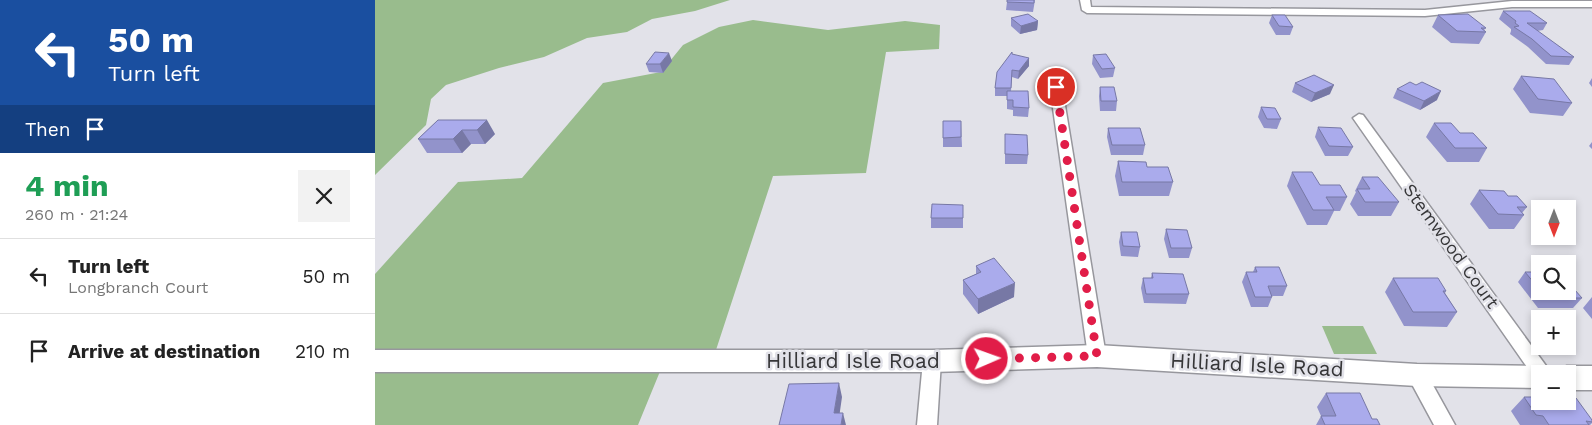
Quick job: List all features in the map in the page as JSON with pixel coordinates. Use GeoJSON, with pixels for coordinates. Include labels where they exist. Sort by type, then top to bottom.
{"type":"FeatureCollection","features":[{"type":"Feature","properties":{"kind":"street"},"geometry":{"type":"LineString","coordinates":[[1086,5],[1425,13],[1451,12],[1512,4],[1592,4]]}},
{"type":"Feature","properties":{"kind":"street"},"geometry":{"type":"LineString","coordinates":[[1056,87],[1097,356]]}},
{"type":"Feature","properties":{"kind":"street","name":"Stemwood Court"},"geometry":{"type":"LineString","coordinates":[[1359,118],[1537,365]]}},
{"type":"Feature","properties":{"kind":"street","name":"Hilliard Isle Road"},"geometry":{"type":"LineString","coordinates":[[375,361],[932,361],[1097,356],[1417,375],[1531,377]]}},
{"type":"Feature","properties":{"kind":"street"},"geometry":{"type":"LineString","coordinates":[[927,425],[932,361]]}},
{"type":"Feature","properties":{"kind":"street"},"geometry":{"type":"LineString","coordinates":[[1417,375],[1445,425]]}},
{"type":"Feature","properties":{"kind":"street"},"geometry":{"type":"LineString","coordinates":[[1576,378],[1592,378]]}},
{"type":"Feature","properties":{"kind":"green space"},"geometry":{"type":"Polygon","coordinates":[[[375,0],[730,0],[695,11],[652,19],[627,32],[587,38],[544,57],[499,68],[446,85],[431,99],[426,125],[375,175],[375,0]]]}},
{"type":"Feature","properties":{"kind":"green space"},"geometry":{"type":"Polygon","coordinates":[[[753,20],[828,30],[905,21],[940,25],[939,49],[886,52],[866,173],[773,176],[715,353],[375,353],[375,274],[458,182],[522,178],[603,83],[661,72],[683,45],[719,27],[753,20]]]}},
{"type":"Feature","properties":{"kind":"green space"},"geometry":{"type":"Polygon","coordinates":[[[1322,326],[1363,326],[1377,354],[1334,354],[1322,326]]]}},
{"type":"Feature","properties":{"kind":"green space"},"geometry":{"type":"Polygon","coordinates":[[[375,368],[661,369],[638,425],[375,425],[375,368]]]}},
{"type":"Feature","properties":{"kind":"building"},"geometry":{"type":"Polygon","coordinates":[[[1007,0],[1034,0],[1034,3],[1007,2],[1007,0]]]}},
{"type":"Feature","properties":{"kind":"building"},"geometry":{"type":"Polygon","coordinates":[[[1503,11],[1530,11],[1547,23],[1527,23],[1574,57],[1551,56],[1532,39],[1514,27],[1519,26],[1515,23],[1516,21],[1503,11]]]}},
{"type":"Feature","properties":{"kind":"building"},"geometry":{"type":"Polygon","coordinates":[[[1028,14],[1038,21],[1021,26],[1011,18],[1028,14]]]}},
{"type":"Feature","properties":{"kind":"building"},"geometry":{"type":"Polygon","coordinates":[[[1468,14],[1486,28],[1481,28],[1486,32],[1457,31],[1438,15],[1468,14]]]}},
{"type":"Feature","properties":{"kind":"building"},"geometry":{"type":"Polygon","coordinates":[[[1272,15],[1285,15],[1293,27],[1279,26],[1272,15]]]}},
{"type":"Feature","properties":{"kind":"building"},"geometry":{"type":"Polygon","coordinates":[[[655,52],[669,53],[660,64],[646,64],[655,52]]]}},
{"type":"Feature","properties":{"kind":"building"},"geometry":{"type":"Polygon","coordinates":[[[1012,52],[1012,54],[1029,58],[1019,71],[1012,70],[1011,88],[995,88],[997,72],[1012,52]]]}},
{"type":"Feature","properties":{"kind":"building"},"geometry":{"type":"Polygon","coordinates":[[[1106,54],[1115,68],[1102,69],[1093,55],[1106,54]]]}},
{"type":"Feature","properties":{"kind":"building"},"geometry":{"type":"Polygon","coordinates":[[[1314,75],[1334,85],[1315,93],[1295,83],[1314,75]]]}},
{"type":"Feature","properties":{"kind":"building"},"geometry":{"type":"Polygon","coordinates":[[[1521,76],[1554,79],[1572,103],[1538,99],[1521,76]]]}},
{"type":"Feature","properties":{"kind":"building"},"geometry":{"type":"Polygon","coordinates":[[[1410,82],[1416,85],[1422,82],[1441,91],[1424,101],[1397,89],[1410,82]]]}},
{"type":"Feature","properties":{"kind":"building"},"geometry":{"type":"Polygon","coordinates":[[[1100,87],[1114,87],[1117,101],[1101,101],[1100,87]]]}},
{"type":"Feature","properties":{"kind":"building"},"geometry":{"type":"Polygon","coordinates":[[[1007,91],[1028,91],[1029,108],[1013,107],[1013,100],[1007,100],[1007,91]]]}},
{"type":"Feature","properties":{"kind":"building"},"geometry":{"type":"Polygon","coordinates":[[[1261,107],[1275,108],[1281,119],[1267,119],[1261,107]]]}},
{"type":"Feature","properties":{"kind":"building"},"geometry":{"type":"Polygon","coordinates":[[[438,120],[487,120],[477,130],[462,130],[453,139],[418,139],[438,120]]]}},
{"type":"Feature","properties":{"kind":"building"},"geometry":{"type":"Polygon","coordinates":[[[943,121],[961,121],[961,137],[943,138],[943,121]]]}},
{"type":"Feature","properties":{"kind":"building"},"geometry":{"type":"Polygon","coordinates":[[[1434,123],[1451,123],[1460,133],[1473,133],[1487,148],[1455,148],[1434,123]]]}},
{"type":"Feature","properties":{"kind":"building"},"geometry":{"type":"Polygon","coordinates":[[[1318,127],[1341,128],[1353,147],[1329,146],[1318,127]]]}},
{"type":"Feature","properties":{"kind":"building"},"geometry":{"type":"Polygon","coordinates":[[[1108,128],[1140,128],[1145,145],[1112,145],[1108,128]]]}},
{"type":"Feature","properties":{"kind":"building"},"geometry":{"type":"Polygon","coordinates":[[[1005,134],[1027,135],[1028,155],[1005,154],[1005,134]]]}},
{"type":"Feature","properties":{"kind":"building"},"geometry":{"type":"Polygon","coordinates":[[[1118,161],[1146,162],[1147,167],[1168,167],[1173,182],[1122,182],[1118,161]]]}},
{"type":"Feature","properties":{"kind":"building"},"geometry":{"type":"Polygon","coordinates":[[[1292,172],[1312,172],[1320,185],[1340,185],[1347,197],[1326,197],[1334,210],[1313,210],[1292,172]]]}},
{"type":"Feature","properties":{"kind":"building"},"geometry":{"type":"Polygon","coordinates":[[[1362,177],[1378,177],[1399,202],[1365,202],[1357,189],[1370,189],[1362,177]]]}},
{"type":"Feature","properties":{"kind":"building"},"geometry":{"type":"Polygon","coordinates":[[[1479,190],[1504,191],[1508,196],[1517,196],[1527,207],[1517,207],[1524,215],[1498,214],[1479,190]]]}},
{"type":"Feature","properties":{"kind":"building"},"geometry":{"type":"Polygon","coordinates":[[[932,204],[963,205],[963,218],[931,218],[932,204]]]}},
{"type":"Feature","properties":{"kind":"building"},"geometry":{"type":"Polygon","coordinates":[[[1166,229],[1187,230],[1192,248],[1171,248],[1166,229]]]}},
{"type":"Feature","properties":{"kind":"building"},"geometry":{"type":"Polygon","coordinates":[[[1121,232],[1137,232],[1140,247],[1123,246],[1121,232]]]}},
{"type":"Feature","properties":{"kind":"building"},"geometry":{"type":"Polygon","coordinates":[[[994,258],[1015,283],[978,299],[963,280],[981,272],[976,266],[994,258]]]}},
{"type":"Feature","properties":{"kind":"building"},"geometry":{"type":"Polygon","coordinates":[[[1255,267],[1279,267],[1287,286],[1268,286],[1272,297],[1255,297],[1246,272],[1257,272],[1255,267]]]}},
{"type":"Feature","properties":{"kind":"building"},"geometry":{"type":"Polygon","coordinates":[[[1525,272],[1531,272],[1531,279],[1525,272]]]}},
{"type":"Feature","properties":{"kind":"building"},"geometry":{"type":"Polygon","coordinates":[[[1152,273],[1183,274],[1189,294],[1146,294],[1143,278],[1153,278],[1152,273]]]}},
{"type":"Feature","properties":{"kind":"building"},"geometry":{"type":"Polygon","coordinates":[[[1393,278],[1438,278],[1446,291],[1443,291],[1457,312],[1413,312],[1393,278]]]}},
{"type":"Feature","properties":{"kind":"building"},"geometry":{"type":"Polygon","coordinates":[[[1576,291],[1582,298],[1576,298],[1576,291]]]}},
{"type":"Feature","properties":{"kind":"building"},"geometry":{"type":"Polygon","coordinates":[[[839,383],[834,413],[843,413],[841,425],[779,425],[789,384],[839,383]]]}},
{"type":"Feature","properties":{"kind":"building"},"geometry":{"type":"Polygon","coordinates":[[[1326,393],[1360,393],[1372,419],[1377,419],[1380,425],[1325,425],[1321,416],[1336,416],[1326,393]]]}},
{"type":"Feature","properties":{"kind":"building"},"geometry":{"type":"Polygon","coordinates":[[[1524,397],[1531,397],[1531,408],[1524,397]]]}},
{"type":"Feature","properties":{"kind":"building"},"geometry":{"type":"Polygon","coordinates":[[[1576,398],[1592,422],[1586,421],[1589,425],[1549,425],[1543,416],[1536,415],[1533,410],[1576,410],[1576,398]]]}},
{"type":"Feature","properties":{"kind":"route"},"geometry":{"type":"LineString","coordinates":[[987,359],[1097,356],[1056,87]]}}]}
